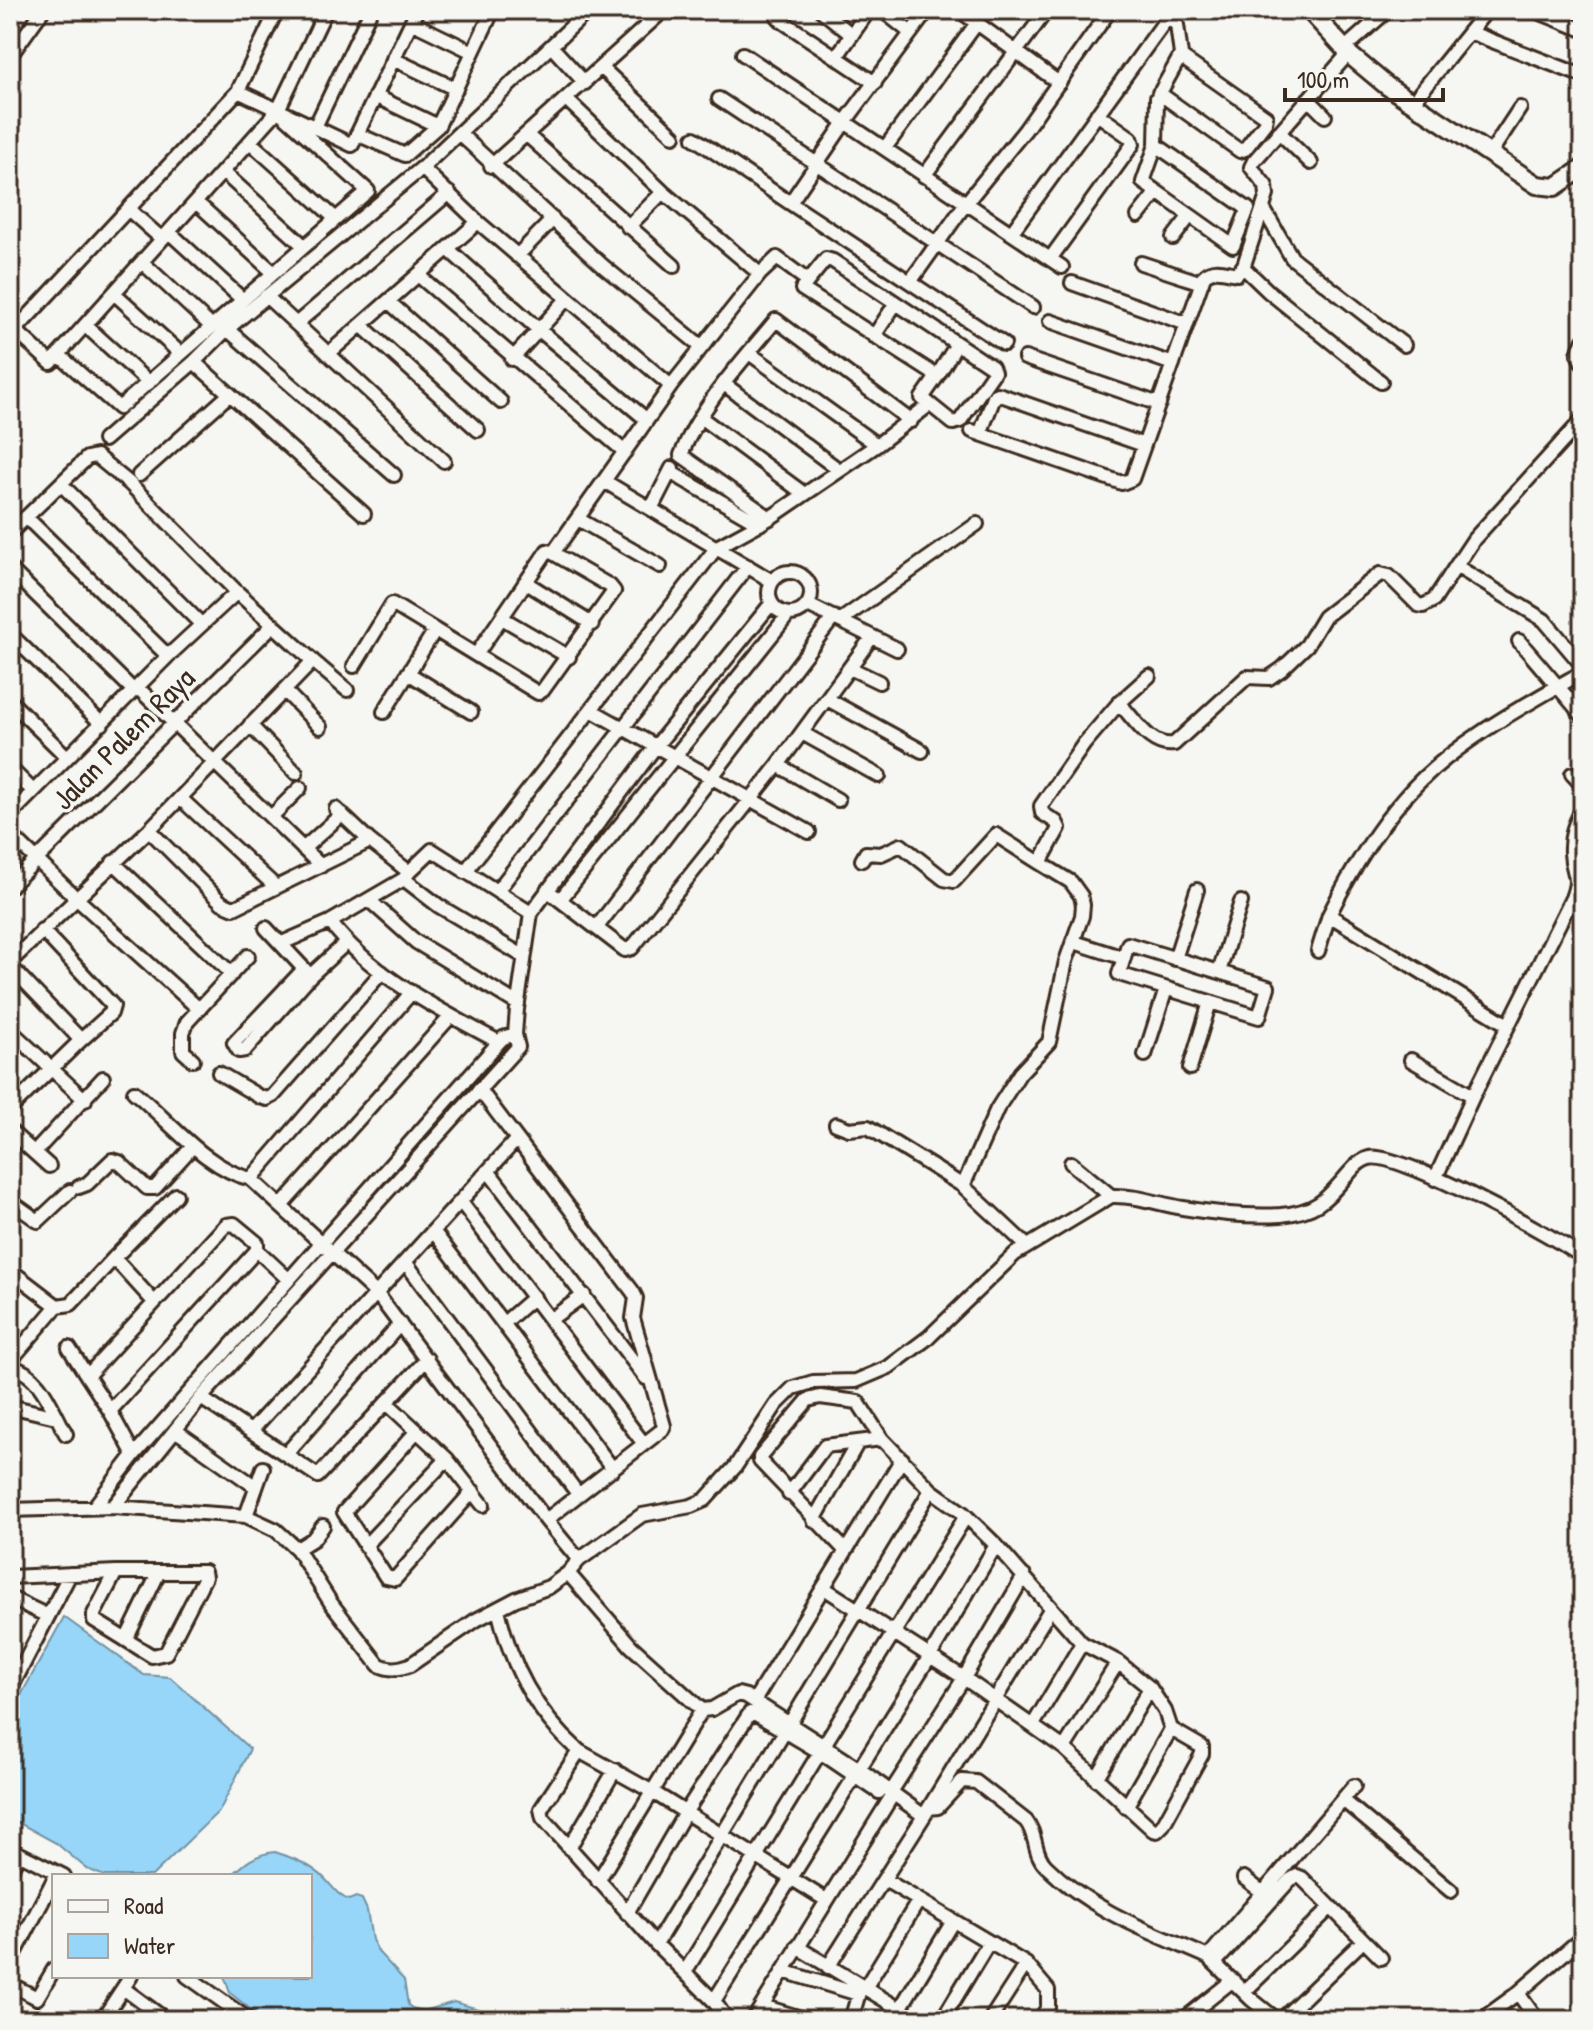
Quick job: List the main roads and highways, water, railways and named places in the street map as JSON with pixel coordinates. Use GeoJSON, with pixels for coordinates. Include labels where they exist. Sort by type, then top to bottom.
{"type":"FeatureCollection","features":[{"type":"Feature","properties":{"kind":"water"},"geometry":{"type":"Polygon","coordinates":[[[64,1617],[144,1675],[170,1677],[250,1749],[220,1810],[154,1874],[99,1874],[87,1869],[56,1843],[10,1818],[10,1752],[16,1741],[10,1715],[64,1617]]]}},
{"type":"Feature","properties":{"kind":"water"},"geometry":{"type":"Polygon","coordinates":[[[275,1852],[295,1859],[314,1870],[345,1898],[362,1899],[372,1940],[379,1953],[404,1980],[408,2005],[412,2008],[424,2011],[454,2002],[517,2020],[264,2020],[230,1993],[225,1978],[312,1978],[312,1874],[233,1874],[262,1855],[275,1852]]]}}]}
